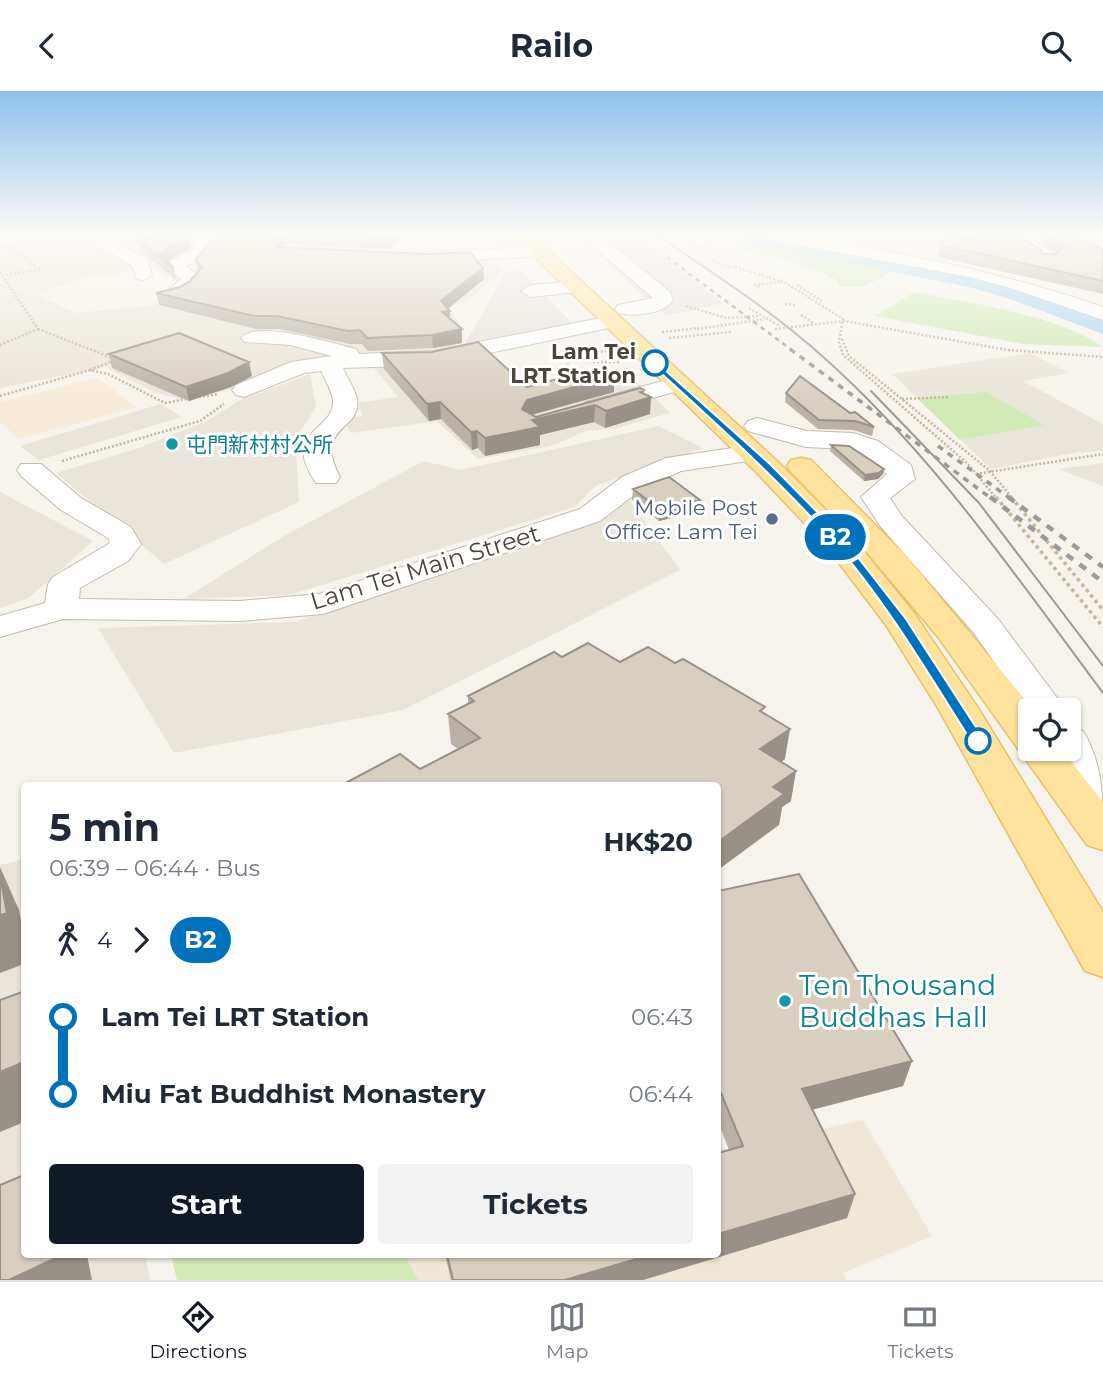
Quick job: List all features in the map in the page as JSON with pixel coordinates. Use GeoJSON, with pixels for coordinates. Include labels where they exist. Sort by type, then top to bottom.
{"type":"FeatureCollection","features":[{"type":"Feature","properties":{"kind":"main road"},"geometry":{"type":"LineString","coordinates":[[587,291],[615,328],[677,384],[755,440],[879,542],[940,612],[1018,719]]}},
{"type":"Feature","properties":{"kind":"main road"},"geometry":{"type":"LineString","coordinates":[[615,328],[654,336],[755,440],[838,540],[901,621],[958,708],[1103,955]]}},
{"type":"Feature","properties":{"kind":"main road"},"geometry":{"type":"LineString","coordinates":[[1048,761],[1098,826]]}},
{"type":"Feature","properties":{"kind":"street"},"geometry":{"type":"LineString","coordinates":[[244,390],[299,367],[329,363],[402,361],[615,328],[658,305],[663,299],[655,291]]}},
{"type":"Feature","properties":{"kind":"street"},"geometry":{"type":"LineString","coordinates":[[1038,291],[1103,314]]}},
{"type":"Feature","properties":{"kind":"street"},"geometry":{"type":"LineString","coordinates":[[252,338],[290,339],[349,354],[461,351]]}},
{"type":"Feature","properties":{"kind":"street"},"geometry":{"type":"LineString","coordinates":[[326,477],[317,459],[317,443],[344,410],[345,399],[329,363]]}},
{"type":"Feature","properties":{"kind":"street"},"geometry":{"type":"LineString","coordinates":[[574,413],[677,384]]}},
{"type":"Feature","properties":{"kind":"street"},"geometry":{"type":"LineString","coordinates":[[755,440],[794,437],[853,441],[869,447],[901,471],[901,479],[884,488],[876,497],[891,521],[986,626],[1039,698]]}},
{"type":"Feature","properties":{"kind":"street","name":"Lam Tei Main Street"},"geometry":{"type":"LineString","coordinates":[[0,627],[61,610],[240,611],[323,604],[590,515],[632,483],[675,464],[755,440]]}},
{"type":"Feature","properties":{"kind":"street"},"geometry":{"type":"LineString","coordinates":[[31,470],[71,504],[120,533],[126,544],[117,554],[64,584],[61,610]]}},
{"type":"Feature","properties":{"kind":"street"},"geometry":{"type":"LineString","coordinates":[[1076,761],[1098,826]]}},
{"type":"Feature","properties":{"kind":"path"},"geometry":{"type":"LineString","coordinates":[[0,396],[116,360],[38,329],[13,291]]}},
{"type":"Feature","properties":{"kind":"path"},"geometry":{"type":"LineString","coordinates":[[799,291],[843,319]]}},
{"type":"Feature","properties":{"kind":"path"},"geometry":{"type":"LineString","coordinates":[[809,291],[843,319]]}},
{"type":"Feature","properties":{"kind":"path"},"geometry":{"type":"LineString","coordinates":[[785,304],[795,305]]}},
{"type":"Feature","properties":{"kind":"path"},"geometry":{"type":"LineString","coordinates":[[749,308],[780,326]]}},
{"type":"Feature","properties":{"kind":"path"},"geometry":{"type":"LineString","coordinates":[[698,309],[726,318],[760,316]]}},
{"type":"Feature","properties":{"kind":"path"},"geometry":{"type":"LineString","coordinates":[[801,315],[813,323]]}},
{"type":"Feature","properties":{"kind":"path"},"geometry":{"type":"LineString","coordinates":[[654,336],[765,319]]}},
{"type":"Feature","properties":{"kind":"path"},"geometry":{"type":"LineString","coordinates":[[843,319],[840,341],[843,355],[976,474],[1103,627]]}},
{"type":"Feature","properties":{"kind":"path"},"geometry":{"type":"LineString","coordinates":[[775,329],[780,326],[843,319],[1008,350],[1103,357]]}},
{"type":"Feature","properties":{"kind":"path"},"geometry":{"type":"LineString","coordinates":[[568,364],[562,356],[615,328]]}},
{"type":"Feature","properties":{"kind":"path"},"geometry":{"type":"LineString","coordinates":[[697,329],[707,328]]}},
{"type":"Feature","properties":{"kind":"path"},"geometry":{"type":"LineString","coordinates":[[0,345],[38,329]]}},
{"type":"Feature","properties":{"kind":"path"},"geometry":{"type":"LineString","coordinates":[[654,336],[731,332]]}},
{"type":"Feature","properties":{"kind":"path"},"geometry":{"type":"LineString","coordinates":[[840,341],[849,356],[990,471],[1103,610]]}},
{"type":"Feature","properties":{"kind":"path"},"geometry":{"type":"LineString","coordinates":[[593,362],[596,365],[628,361]]}},
{"type":"Feature","properties":{"kind":"path"},"geometry":{"type":"LineString","coordinates":[[90,370],[108,374],[165,403],[244,390]]}},
{"type":"Feature","properties":{"kind":"path"},"geometry":{"type":"LineString","coordinates":[[31,470],[200,421],[244,390]]}},
{"type":"Feature","properties":{"kind":"path"},"geometry":{"type":"LineString","coordinates":[[893,399],[950,397]]}},
{"type":"Feature","properties":{"kind":"path"},"geometry":{"type":"LineString","coordinates":[[976,474],[1103,454]]}},
{"type":"Feature","properties":{"kind":"shaded area"},"geometry":{"type":"Polygon","coordinates":[[[0,291],[44,291],[40,293],[41,297],[76,313],[148,306],[173,291],[479,291],[470,299],[447,308],[459,322],[455,350],[296,365],[229,390],[181,399],[156,393],[105,367],[0,388],[0,291]]]}},
{"type":"Feature","properties":{"kind":"shaded area"},"geometry":{"type":"Polygon","coordinates":[[[494,291],[542,291],[575,326],[465,344],[494,291]]]}},
{"type":"Feature","properties":{"kind":"shaded area"},"geometry":{"type":"Polygon","coordinates":[[[639,291],[708,291],[723,303],[666,316],[639,291]]]}},
{"type":"Feature","properties":{"kind":"shaded area"},"geometry":{"type":"Polygon","coordinates":[[[1030,353],[1069,373],[1023,381],[1103,424],[1103,451],[1078,452],[991,469],[892,374],[1030,353]]]}},
{"type":"Feature","properties":{"kind":"shaded area"},"geometry":{"type":"Polygon","coordinates":[[[369,362],[519,399],[623,368],[670,413],[617,428],[586,431],[551,446],[478,459],[437,421],[351,433],[344,418],[363,416],[357,403],[398,397],[369,362]]]}},
{"type":"Feature","properties":{"kind":"shaded area"},"geometry":{"type":"Polygon","coordinates":[[[310,374],[316,407],[295,439],[299,502],[164,564],[56,473],[136,449],[205,422],[240,400],[310,374]]]}},
{"type":"Feature","properties":{"kind":"shaded area"},"geometry":{"type":"Polygon","coordinates":[[[96,378],[137,407],[19,439],[0,422],[0,402],[96,378]]]}},
{"type":"Feature","properties":{"kind":"shaded area"},"geometry":{"type":"Polygon","coordinates":[[[161,404],[182,417],[39,460],[20,446],[161,404]]]}},
{"type":"Feature","properties":{"kind":"shaded area"},"geometry":{"type":"Polygon","coordinates":[[[659,426],[703,448],[595,486],[575,507],[289,595],[184,599],[282,537],[424,461],[460,470],[659,426]]]}},
{"type":"Feature","properties":{"kind":"shaded area"},"geometry":{"type":"Polygon","coordinates":[[[1103,463],[1103,486],[1059,469],[1103,463]]]}},
{"type":"Feature","properties":{"kind":"shaded area"},"geometry":{"type":"Polygon","coordinates":[[[0,492],[93,541],[29,598],[0,608],[0,492]]]}},
{"type":"Feature","properties":{"kind":"shaded area"},"geometry":{"type":"Polygon","coordinates":[[[630,501],[680,570],[403,710],[174,753],[98,628],[295,622],[630,501]]]}},
{"type":"Feature","properties":{"kind":"shaded area"},"geometry":{"type":"Polygon","coordinates":[[[21,860],[21,1258],[146,1258],[150,1280],[0,1280],[0,865],[21,860]]]}},
{"type":"Feature","properties":{"kind":"shaded area"},"geometry":{"type":"Polygon","coordinates":[[[863,1120],[932,1236],[843,1273],[846,1280],[418,1280],[407,1258],[721,1258],[721,1141],[725,1150],[863,1120]]]}},
{"type":"Feature","properties":{"kind":"green space"},"geometry":{"type":"Polygon","coordinates":[[[915,292],[1038,318],[1063,326],[1103,347],[1023,344],[875,316],[915,292]]]}},
{"type":"Feature","properties":{"kind":"green space"},"geometry":{"type":"Polygon","coordinates":[[[986,392],[1044,425],[960,440],[917,398],[986,392]]]}},
{"type":"Feature","properties":{"kind":"green space"},"geometry":{"type":"Polygon","coordinates":[[[172,1258],[407,1258],[418,1280],[177,1280],[172,1258]]]}},
{"type":"Feature","properties":{"kind":"building"},"geometry":{"type":"Polygon","coordinates":[[[453,291],[441,301],[450,311],[442,312],[462,329],[432,335],[367,338],[360,330],[348,331],[277,316],[254,316],[156,293],[453,291]]]}},
{"type":"Feature","properties":{"kind":"building"},"geometry":{"type":"Polygon","coordinates":[[[179,333],[249,362],[228,373],[186,387],[109,354],[179,333]]]}},
{"type":"Feature","properties":{"kind":"building"},"geometry":{"type":"Polygon","coordinates":[[[478,342],[527,387],[599,368],[614,376],[527,400],[522,409],[536,417],[640,388],[644,390],[640,392],[651,397],[606,411],[595,405],[532,420],[540,427],[485,438],[477,431],[471,432],[440,402],[427,404],[382,353],[432,352],[478,342]]]}},
{"type":"Feature","properties":{"kind":"building"},"geometry":{"type":"Polygon","coordinates":[[[800,376],[874,427],[855,421],[819,420],[786,393],[800,376]]]}},
{"type":"Feature","properties":{"kind":"building"},"geometry":{"type":"Polygon","coordinates":[[[831,445],[849,446],[884,469],[879,473],[865,475],[831,445]]]}},
{"type":"Feature","properties":{"kind":"building"},"geometry":{"type":"Polygon","coordinates":[[[669,477],[700,500],[660,510],[633,489],[669,477]]]}},
{"type":"Feature","properties":{"kind":"building"},"geometry":{"type":"Polygon","coordinates":[[[588,643],[620,662],[648,647],[675,663],[683,659],[765,707],[760,711],[790,729],[760,749],[796,771],[773,787],[784,794],[721,840],[721,782],[348,782],[400,754],[420,769],[480,738],[448,714],[474,701],[468,696],[554,652],[562,657],[588,643]]]}},
{"type":"Feature","properties":{"kind":"building","name":"Ten Thousand Buddhas Hall"},"geometry":{"type":"Polygon","coordinates":[[[799,874],[912,1061],[802,1089],[855,1194],[721,1233],[721,1152],[743,1146],[721,1093],[721,890],[799,874]]]}},
{"type":"Feature","properties":{"kind":"building"},"geometry":{"type":"Polygon","coordinates":[[[0,876],[7,913],[0,915],[0,876]]]}},
{"type":"Feature","properties":{"kind":"building"},"geometry":{"type":"Polygon","coordinates":[[[21,992],[21,1063],[0,1072],[0,1000],[21,992]]]}},
{"type":"Feature","properties":{"kind":"building"},"geometry":{"type":"Polygon","coordinates":[[[21,1176],[21,1258],[56,1258],[9,1280],[0,1280],[0,1185],[21,1176]]]}},
{"type":"Feature","properties":{"kind":"building"},"geometry":{"type":"Polygon","coordinates":[[[448,1258],[640,1258],[565,1280],[453,1280],[448,1258]]]}},
{"type":"Feature","properties":{"kind":"waterway"},"geometry":{"type":"LineString","coordinates":[[1018,291],[1103,324]]}},
{"type":"Feature","properties":{"kind":"tram line"},"geometry":{"type":"LineString","coordinates":[[740,291],[821,355],[899,432],[1005,560],[1103,693]]}},
{"type":"Feature","properties":{"kind":"tram line"},"geometry":{"type":"LineString","coordinates":[[871,391],[979,503],[1103,666]]}},
{"type":"Feature","properties":{"kind":"railway"},"geometry":{"type":"LineString","coordinates":[[713,291],[793,351]]}},
{"type":"Feature","properties":{"kind":"railway"},"geometry":{"type":"LineString","coordinates":[[790,349],[992,499]]}},
{"type":"Feature","properties":{"kind":"railway"},"geometry":{"type":"LineString","coordinates":[[938,446],[1011,499]]}},
{"type":"Feature","properties":{"kind":"railway"},"geometry":{"type":"LineString","coordinates":[[990,497],[1103,582]]}},
{"type":"Feature","properties":{"kind":"railway"},"geometry":{"type":"LineString","coordinates":[[1008,497],[1103,567]]}},
{"type":"Feature","properties":{"kind":"bus line","name":"B2"},"geometry":{"type":"LineString","coordinates":[[655,363],[767,467],[838,540],[901,621],[978,741]]}},
{"type":"Feature","properties":{"kind":"place","name":"Lam Tei LRT Station"},"geometry":{"type":"Point","coordinates":[655,363]}},
{"type":"Feature","properties":{"kind":"place","name":"屯門新村村公所"},"geometry":{"type":"Point","coordinates":[172,444]}},
{"type":"Feature","properties":{"kind":"place","name":"Mobile Post Office: Lam Tei"},"geometry":{"type":"Point","coordinates":[772,519]}},
{"type":"Feature","properties":{"kind":"place","name":"Ten Thousand Buddhas Hall"},"geometry":{"type":"Point","coordinates":[785,1001]}}]}
